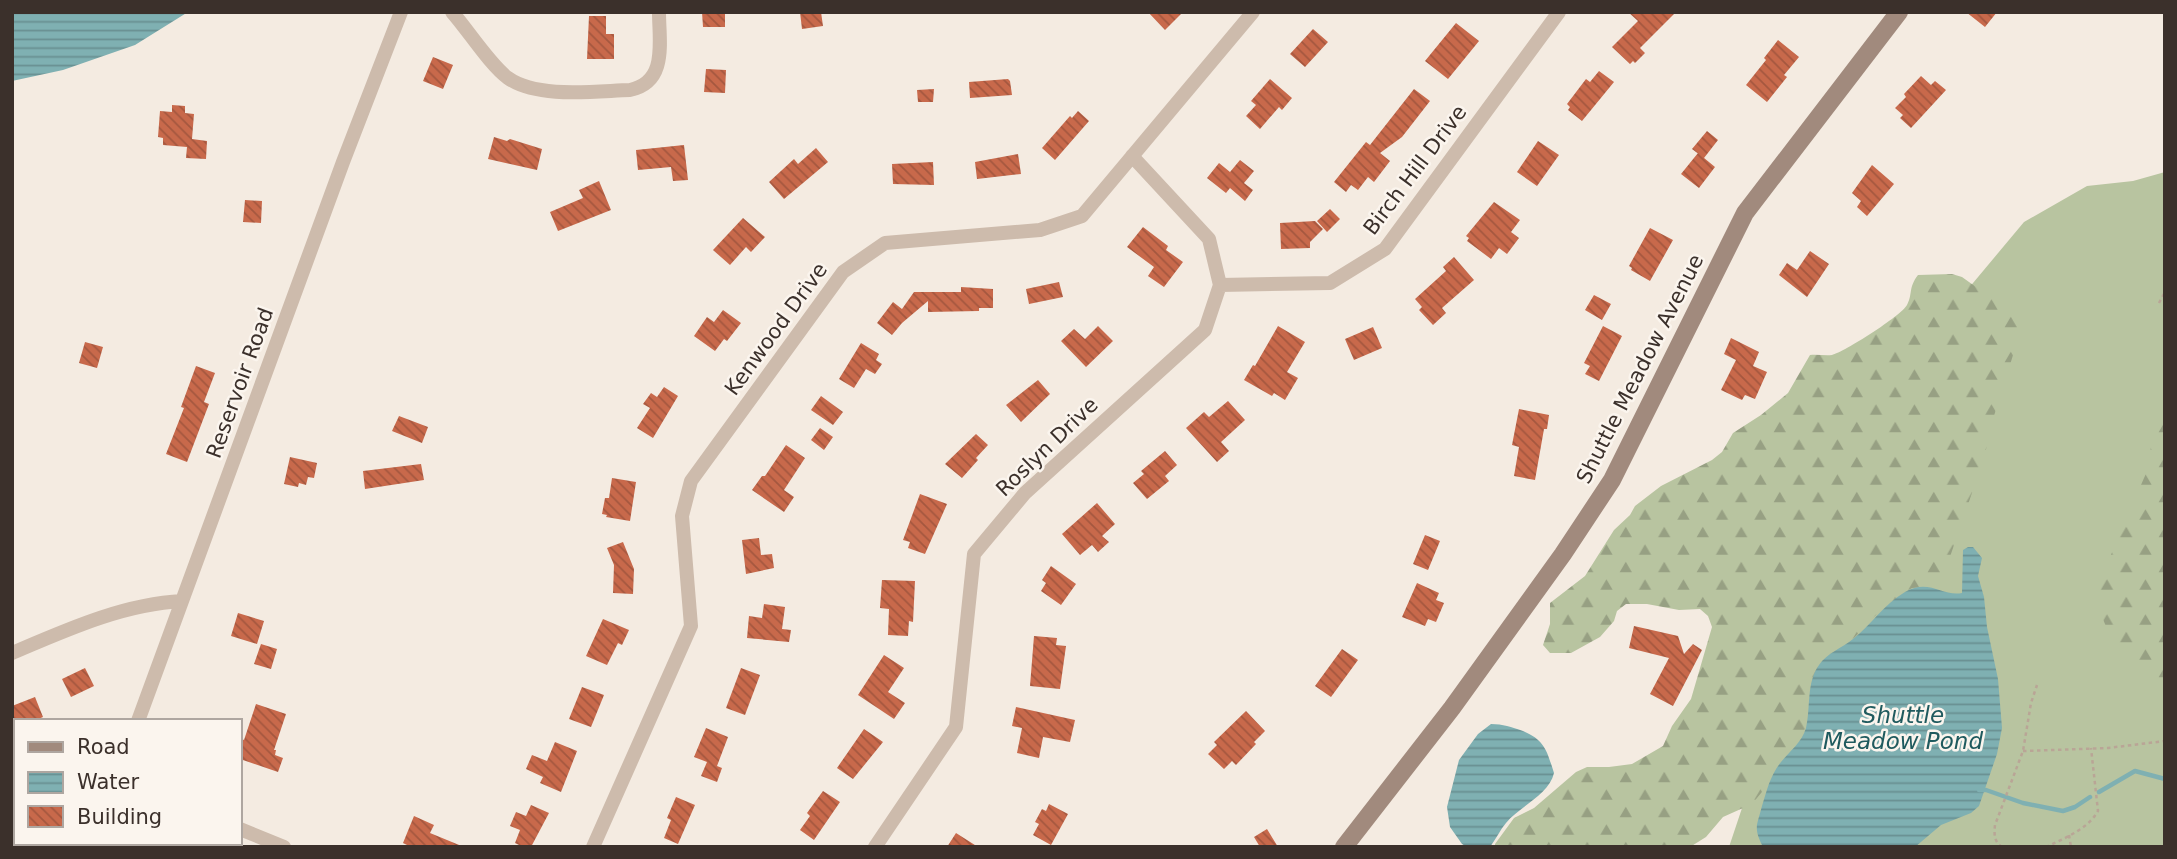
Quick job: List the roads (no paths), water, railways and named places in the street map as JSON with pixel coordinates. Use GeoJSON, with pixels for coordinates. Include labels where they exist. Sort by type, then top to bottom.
{"type":"FeatureCollection","features":[{"type":"Feature","properties":{"kind":"street","name":"Reservoir Road"},"geometry":{"type":"LineString","coordinates":[[139,719],[401,12]]}},
{"type":"Feature","properties":{"kind":"street"},"geometry":{"type":"LineString","coordinates":[[452,12],[509,79],[525,86],[555,92],[630,90],[641,88],[649,82],[656,72],[659,60],[659,12]]}},
{"type":"Feature","properties":{"kind":"street","name":"Kenwood Drive"},"geometry":{"type":"LineString","coordinates":[[593,847],[691,626],[682,516],[691,481],[843,272],[885,243],[1040,230],[1082,216],[1253,12]]}},
{"type":"Feature","properties":{"kind":"street","name":"Birch Hill Drive"},"geometry":{"type":"LineString","coordinates":[[1220,285],[1330,283],[1385,249],[1559,12]]}},
{"type":"Feature","properties":{"kind":"street","name":"Shuttle Meadow Avenue"},"geometry":{"type":"LineString","coordinates":[[1344,847],[1452,708],[1605,490],[1745,214],[1899,12]]}},
{"type":"Feature","properties":{"kind":"street"},"geometry":{"type":"LineString","coordinates":[[1132,156],[1209,240],[1220,285]]}},
{"type":"Feature","properties":{"kind":"street","name":"Roslyn Drive"},"geometry":{"type":"LineString","coordinates":[[875,847],[956,727],[975,554],[1025,493],[1205,330],[1220,285]]}},
{"type":"Feature","properties":{"kind":"street"},"geometry":{"type":"LineString","coordinates":[[12,653],[70,629],[122,612],[157,602],[181,601]]}},
{"type":"Feature","properties":{"kind":"street"},"geometry":{"type":"LineString","coordinates":[[242,830],[284,847]]}},
{"type":"Feature","properties":{"kind":"water"},"geometry":{"type":"Polygon","coordinates":[[[12,12],[188,12],[135,45],[63,70],[12,81],[12,12]]]}},
{"type":"Feature","properties":{"kind":"water","name":"Shuttle Meadow Pond"},"geometry":{"type":"Polygon","coordinates":[[[1973,547],[1982,558],[1978,576],[1998,679],[2002,728],[1997,754],[1979,806],[1971,813],[1941,825],[1915,847],[1763,847],[1757,826],[1766,794],[1777,767],[1804,733],[1812,679],[1819,665],[1860,633],[1905,592],[1929,587],[1948,593],[1962,593],[1963,550],[1973,547]]]}},
{"type":"Feature","properties":{"kind":"water"},"geometry":{"type":"Polygon","coordinates":[[[1491,724],[1515,728],[1536,738],[1547,752],[1554,773],[1546,788],[1506,823],[1490,847],[1467,847],[1450,827],[1447,807],[1459,760],[1478,734],[1491,724]]]}},
{"type":"Feature","properties":{"kind":"waterway"},"geometry":{"type":"LineString","coordinates":[[2099,792],[2135,771],[2165,779]]}},
{"type":"Feature","properties":{"kind":"waterway"},"geometry":{"type":"LineString","coordinates":[[1979,790],[2063,811],[2090,797]]}}]}
